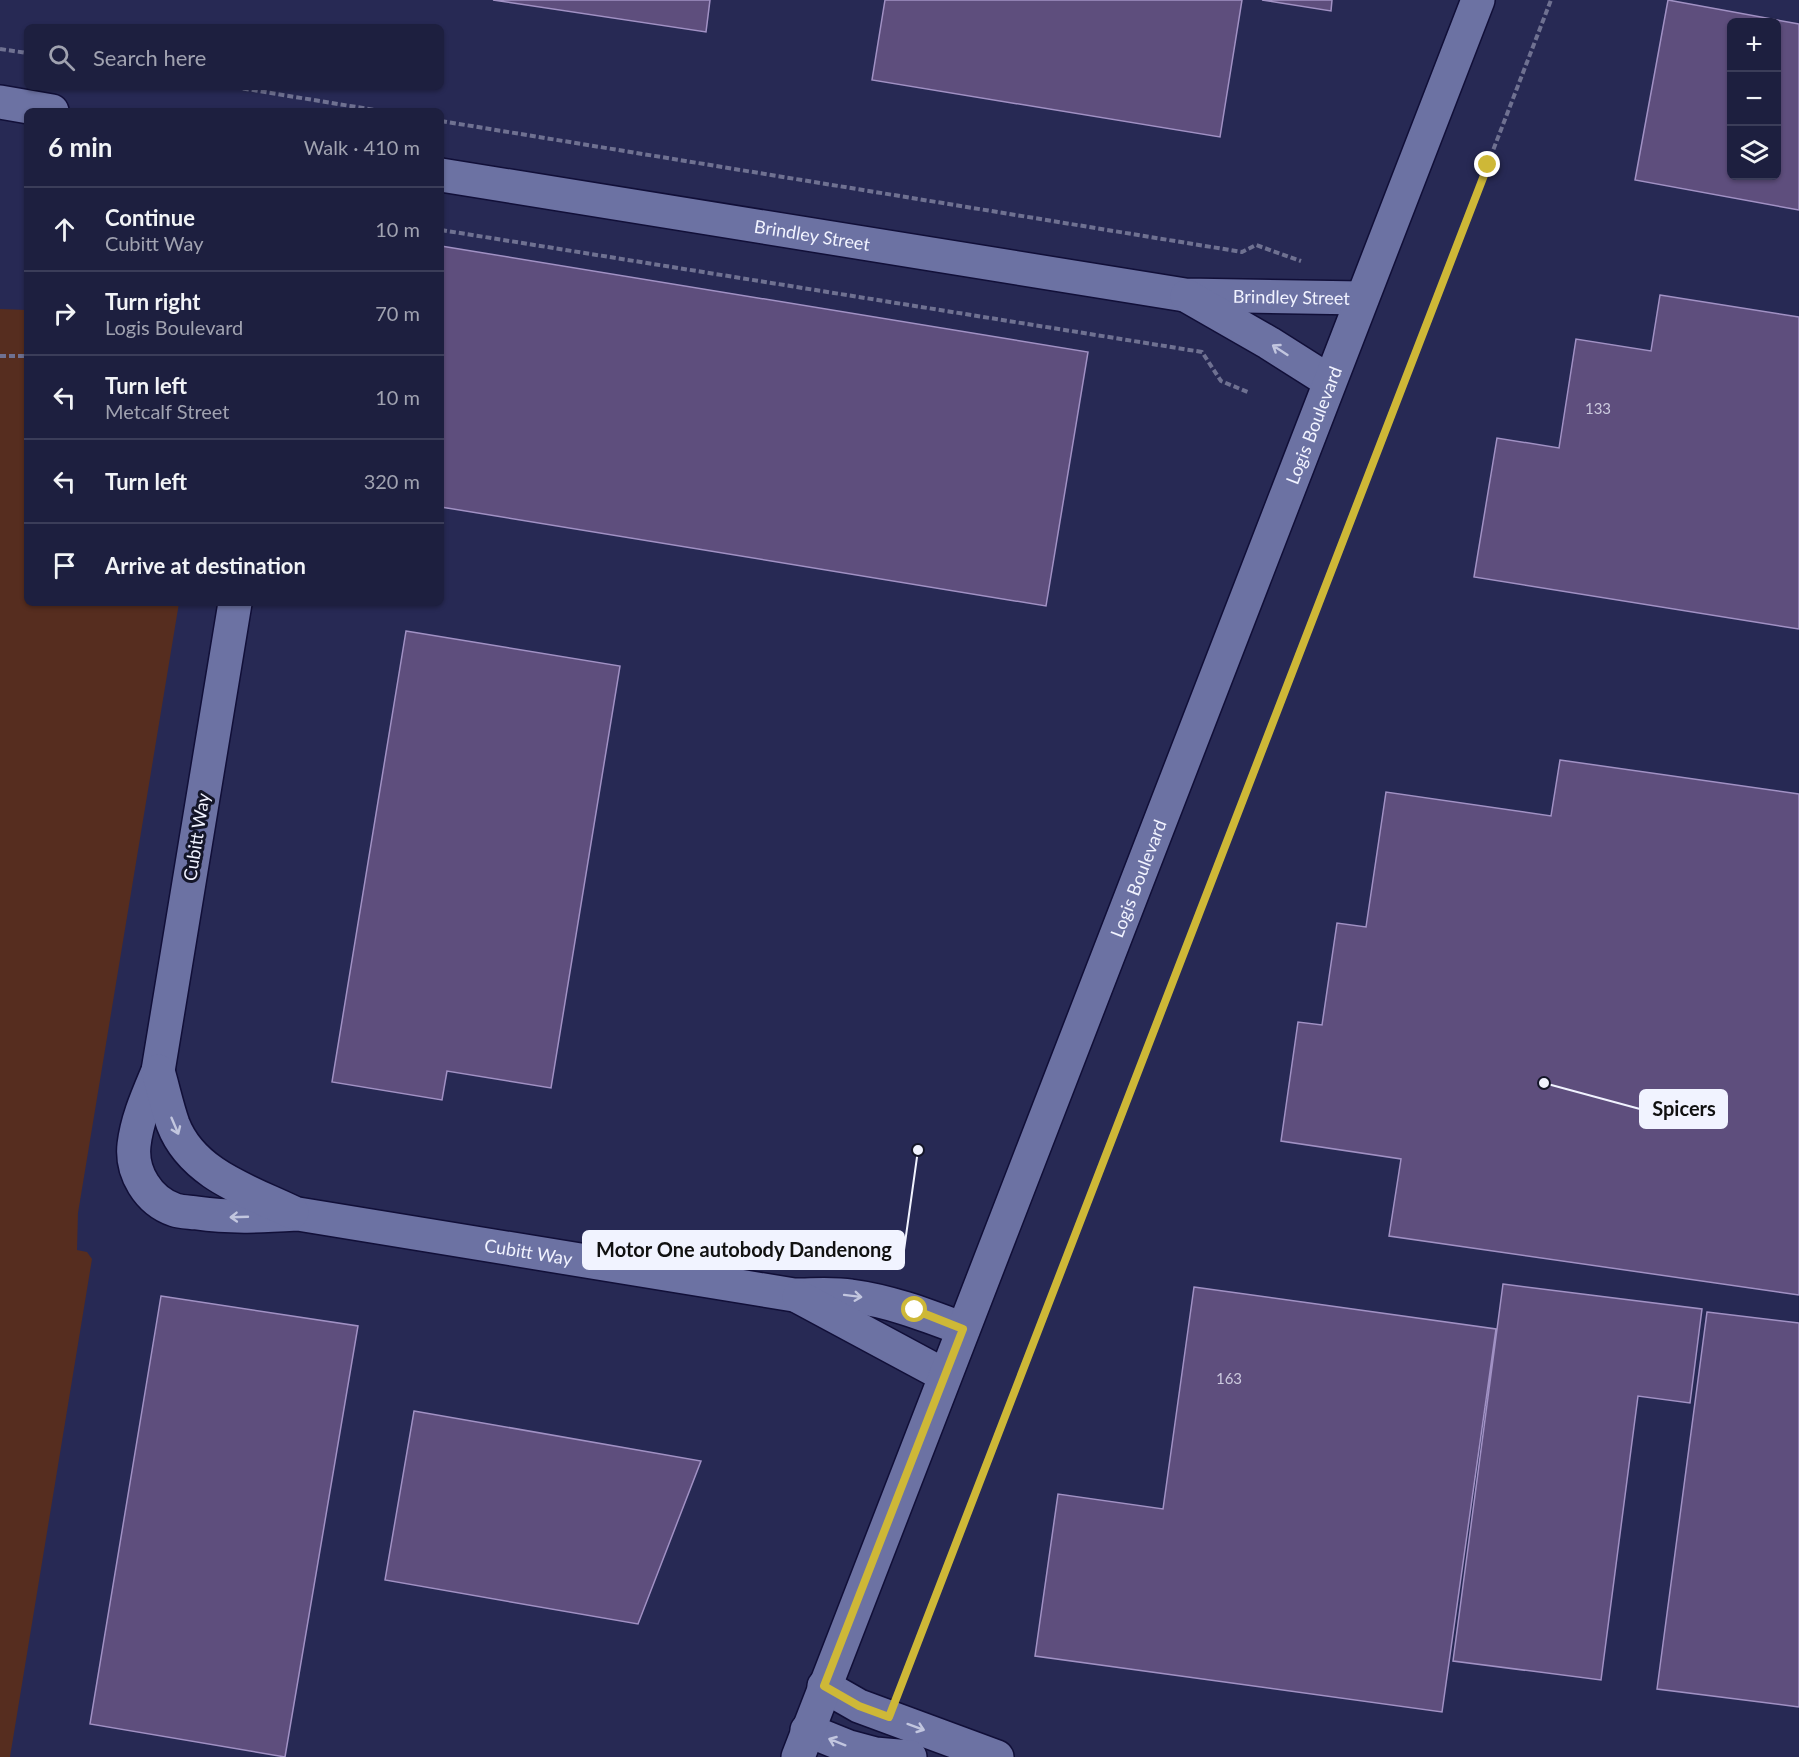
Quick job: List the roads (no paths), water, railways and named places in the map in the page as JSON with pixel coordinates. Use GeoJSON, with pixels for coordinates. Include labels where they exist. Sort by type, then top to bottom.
{"type":"FeatureCollection","features":[{"type":"Feature","properties":{"kind":"street","name":"Logis Boulevard"},"geometry":{"type":"LineString","coordinates":[[803,1744],[1478,0]]}},
{"type":"Feature","properties":{"kind":"street"},"geometry":{"type":"LineString","coordinates":[[0,102],[35,108]]}},
{"type":"Feature","properties":{"kind":"street","name":"Brindley Street"},"geometry":{"type":"LineString","coordinates":[[444,175],[1185,296],[1362,298]]}},
{"type":"Feature","properties":{"kind":"street","name":"Brindley Street"},"geometry":{"type":"LineString","coordinates":[[1185,296],[1329,381]]}},
{"type":"Feature","properties":{"kind":"street","name":"Cubitt Way"},"geometry":{"type":"LineString","coordinates":[[235,606],[158,1071],[137,1126],[134,1148],[135,1165],[143,1184],[158,1201],[175,1210],[226,1217],[298,1214],[794,1294],[848,1295],[879,1300],[915,1310],[963,1329]]}},
{"type":"Feature","properties":{"kind":"street","name":"Cubitt Way"},"geometry":{"type":"LineString","coordinates":[[158,1071],[174,1125],[184,1145],[197,1160],[218,1177],[298,1214]]}},
{"type":"Feature","properties":{"kind":"street","name":"Cubitt Way"},"geometry":{"type":"LineString","coordinates":[[794,1294],[944,1376]]}},
{"type":"Feature","properties":{"kind":"street"},"geometry":{"type":"LineString","coordinates":[[824,1686],[859,1706],[997,1757]]}},
{"type":"Feature","properties":{"kind":"street"},"geometry":{"type":"LineString","coordinates":[[803,1744],[849,1747],[874,1754],[910,1757]]}},
{"type":"Feature","properties":{"kind":"place","name":"Spicers"},"geometry":{"type":"Point","coordinates":[1544,1083]}},
{"type":"Feature","properties":{"kind":"place","name":"Motor One autobody Dandenong"},"geometry":{"type":"Point","coordinates":[918,1150]}}]}
